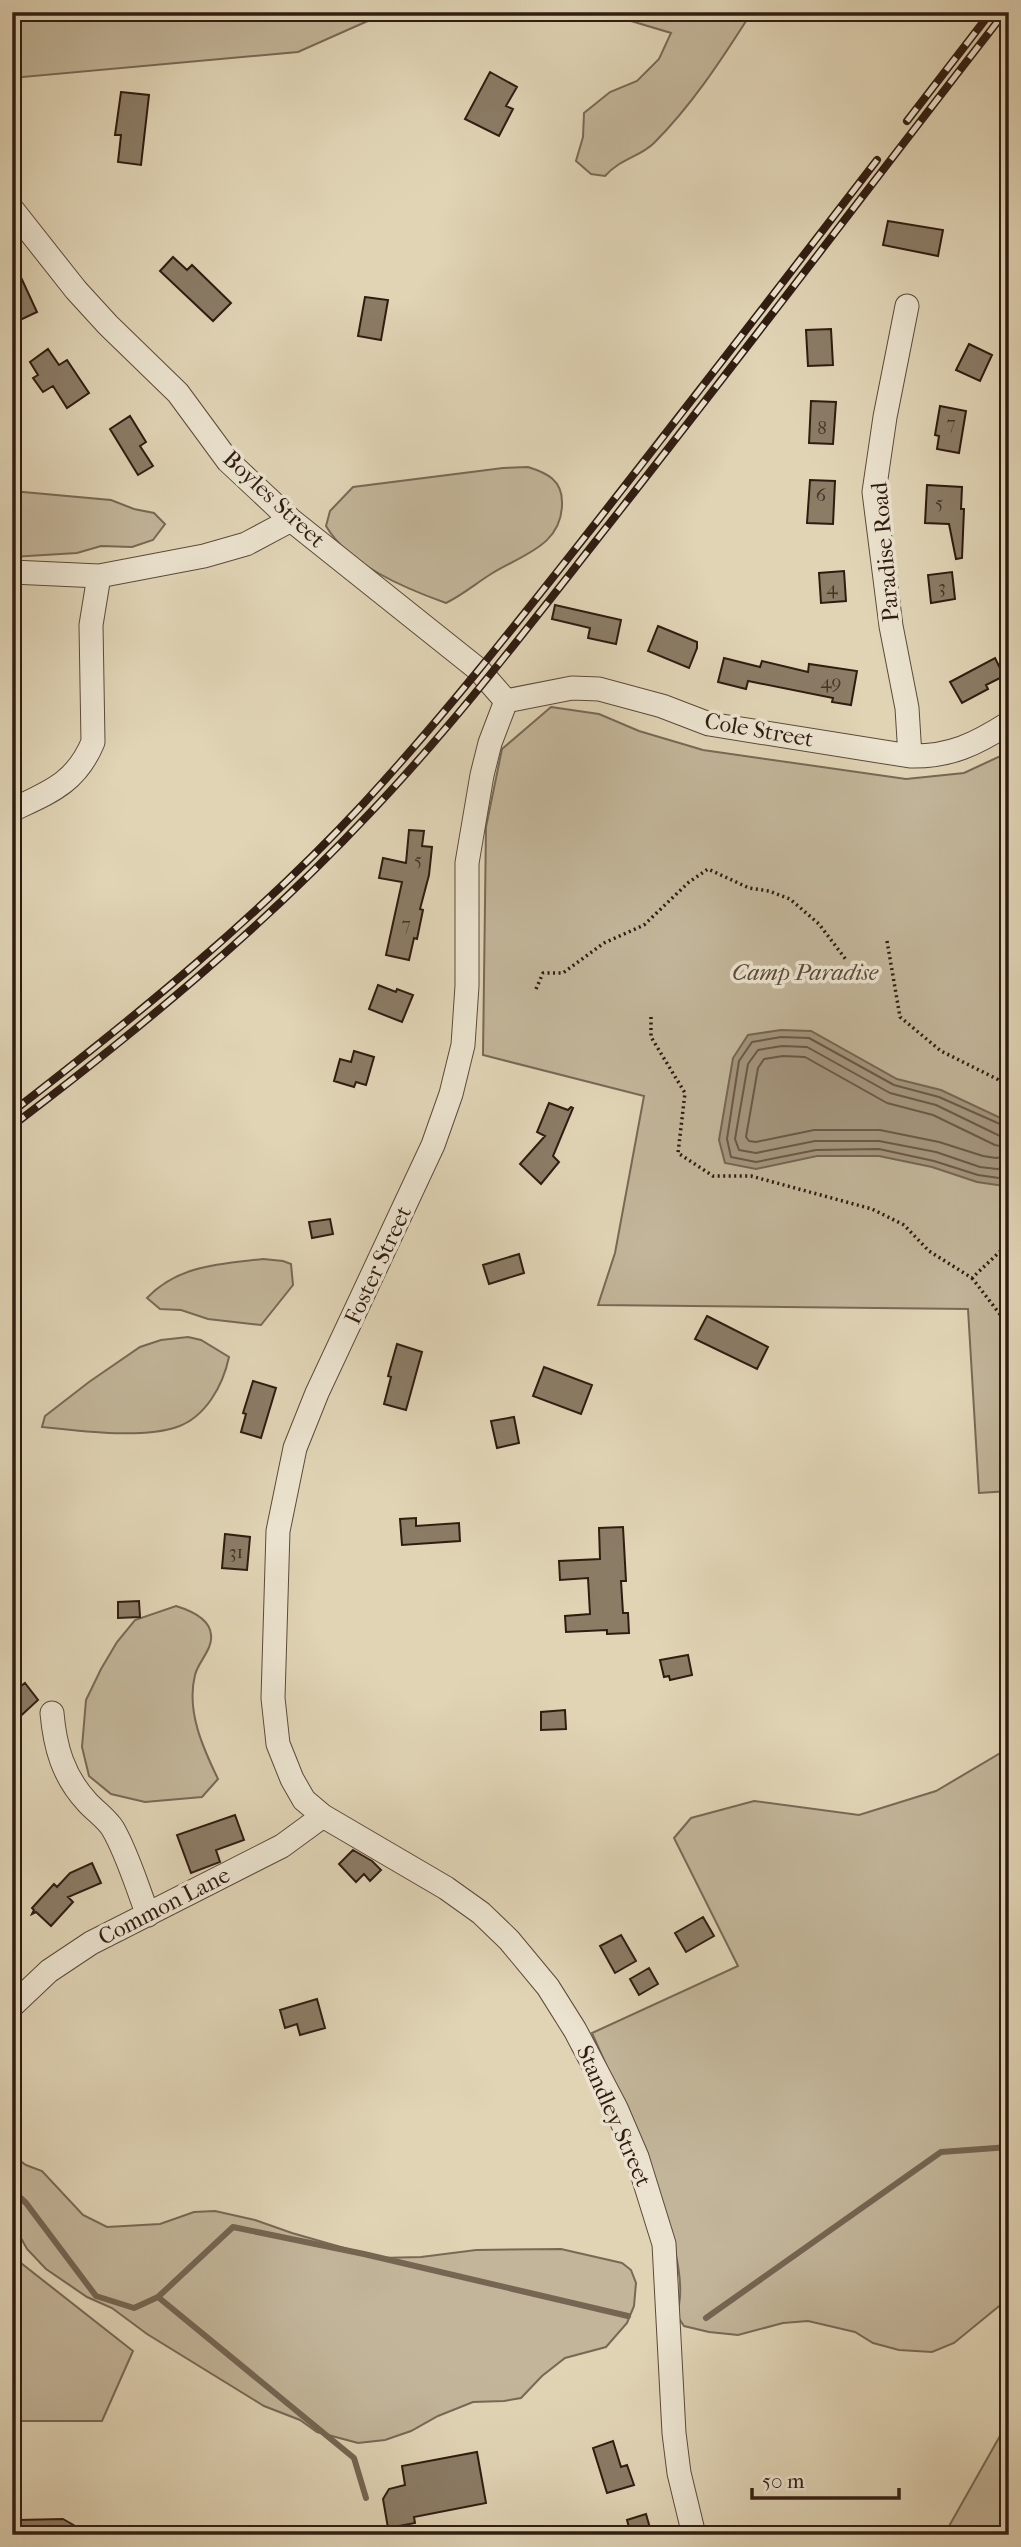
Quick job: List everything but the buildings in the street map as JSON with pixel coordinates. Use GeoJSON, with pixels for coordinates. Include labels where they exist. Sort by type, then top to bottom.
{"type":"FeatureCollection","features":[{"type":"Feature","properties":{"kind":"street","name":"Boyles Street"},"geometry":{"type":"LineString","coordinates":[[12,209],[76,290],[194,411],[228,461],[291,520],[479,670],[506,701]]}},
{"type":"Feature","properties":{"kind":"street","name":"Paradise Road"},"geometry":{"type":"LineString","coordinates":[[907,306],[885,417],[874,492],[891,626],[907,708],[910,756]]}},
{"type":"Feature","properties":{"kind":"street"},"geometry":{"type":"LineString","coordinates":[[12,572],[99,576],[204,556],[246,544],[291,520]]}},
{"type":"Feature","properties":{"kind":"street"},"geometry":{"type":"LineString","coordinates":[[12,810],[52,791],[72,777],[86,759],[93,742],[91,625],[99,576]]}},
{"type":"Feature","properties":{"kind":"street","name":"Cole Street"},"geometry":{"type":"LineString","coordinates":[[506,701],[572,688],[599,689],[662,706],[709,724],[910,756],[932,757],[954,752],[1009,723]]}},
{"type":"Feature","properties":{"kind":"street","name":"Foster Street"},"geometry":{"type":"LineString","coordinates":[[323,1816],[304,1800],[278,1744],[273,1698],[278,1531],[295,1448],[312,1404],[422,1168],[451,1094],[463,1045],[467,986],[465,927],[469,850],[490,743],[506,701]]}},
{"type":"Feature","properties":{"kind":"street"},"geometry":{"type":"LineString","coordinates":[[52,1713],[59,1758],[67,1776],[86,1801],[112,1827],[148,1914]]}},
{"type":"Feature","properties":{"kind":"street","name":"Common Lane"},"geometry":{"type":"LineString","coordinates":[[12,2006],[49,1970],[91,1943],[282,1846],[323,1816]]}},
{"type":"Feature","properties":{"kind":"street","name":"Standley Street"},"geometry":{"type":"LineString","coordinates":[[323,1816],[446,1888],[481,1913],[509,1940],[548,1987],[575,2030],[616,2108],[637,2157],[664,2244],[674,2433],[679,2473],[694,2535]]}},
{"type":"Feature","properties":{"kind":"path"},"geometry":{"type":"LineString","coordinates":[[536,989],[542,972],[563,973],[604,943],[644,925],[689,882],[708,869],[749,888],[769,891],[790,899],[820,924],[847,961]]}},
{"type":"Feature","properties":{"kind":"path"},"geometry":{"type":"LineString","coordinates":[[887,941],[900,1017],[941,1051],[997,1079],[1009,1089]]}},
{"type":"Feature","properties":{"kind":"path"},"geometry":{"type":"LineString","coordinates":[[651,1017],[652,1037],[685,1093],[678,1153],[713,1176],[751,1176],[872,1209],[904,1225],[929,1251],[972,1278],[1009,1326]]}},
{"type":"Feature","properties":{"kind":"path"},"geometry":{"type":"LineString","coordinates":[[972,1278],[1009,1243]]}},
{"type":"Feature","properties":{"kind":"path"},"geometry":{"type":"LineString","coordinates":[[543,2526],[544,2535]]}},
{"type":"Feature","properties":{"kind":"path"},"geometry":{"type":"LineString","coordinates":[[483,2535],[500,2532]]}},
{"type":"Feature","properties":{"kind":"green space"},"geometry":{"type":"Polygon","coordinates":[[[12,12],[388,12],[298,52],[12,78],[12,12]]]}},
{"type":"Feature","properties":{"kind":"green space"},"geometry":{"type":"Polygon","coordinates":[[[601,12],[747,12],[748,18],[704,83],[668,129],[649,148],[617,165],[605,176],[591,174],[576,161],[583,137],[584,113],[610,92],[637,81],[659,59],[671,33],[601,12]]]}},
{"type":"Feature","properties":{"kind":"green space"},"geometry":{"type":"Polygon","coordinates":[[[528,467],[552,478],[559,488],[562,502],[556,529],[538,547],[446,603],[413,590],[363,564],[336,540],[326,526],[330,511],[353,487],[528,467]]]}},
{"type":"Feature","properties":{"kind":"green space"},"geometry":{"type":"Polygon","coordinates":[[[12,491],[111,500],[154,513],[165,524],[153,540],[132,547],[101,546],[77,553],[12,557],[12,491]]]}},
{"type":"Feature","properties":{"kind":"green space","name":"Camp Paradise"},"geometry":{"type":"Polygon","coordinates":[[[551,707],[599,714],[639,731],[703,750],[906,779],[964,773],[1009,752],[1009,1491],[979,1493],[968,1309],[598,1305],[615,1253],[644,1096],[483,1055],[486,827],[502,749],[551,707]]]}},
{"type":"Feature","properties":{"kind":"green space"},"geometry":{"type":"Polygon","coordinates":[[[263,1259],[291,1264],[293,1285],[261,1325],[208,1319],[181,1310],[160,1309],[147,1298],[159,1287],[186,1272],[263,1259]]]}},
{"type":"Feature","properties":{"kind":"green space"},"geometry":{"type":"Polygon","coordinates":[[[188,1337],[201,1340],[229,1357],[218,1389],[197,1416],[177,1427],[146,1433],[92,1432],[42,1427],[45,1416],[140,1347],[161,1340],[188,1337]]]}},
{"type":"Feature","properties":{"kind":"green space"},"geometry":{"type":"Polygon","coordinates":[[[176,1606],[203,1619],[210,1629],[210,1645],[195,1675],[193,1702],[202,1742],[218,1779],[202,1797],[145,1802],[111,1794],[89,1776],[82,1747],[86,1700],[117,1642],[135,1620],[176,1606]]]}},
{"type":"Feature","properties":{"kind":"green space"},"geometry":{"type":"Polygon","coordinates":[[[1009,1748],[1009,2298],[954,2343],[932,2352],[899,2350],[873,2343],[855,2332],[808,2321],[783,2323],[738,2335],[684,2326],[676,2314],[680,2289],[676,2256],[666,2217],[652,2174],[592,2033],[738,1966],[674,1838],[691,1818],[754,1801],[859,1815],[936,1791],[1009,1748]]]}},
{"type":"Feature","properties":{"kind":"green space"},"geometry":{"type":"Polygon","coordinates":[[[12,2155],[26,2165],[42,2171],[83,2215],[107,2227],[160,2224],[194,2212],[215,2211],[255,2220],[379,2258],[421,2257],[476,2250],[561,2249],[622,2263],[631,2270],[636,2283],[634,2306],[627,2323],[606,2347],[565,2358],[542,2376],[521,2398],[473,2402],[438,2416],[411,2431],[385,2440],[358,2443],[317,2432],[300,2420],[264,2406],[46,2269],[27,2249],[12,2222],[12,2155]]]}},
{"type":"Feature","properties":{"kind":"green space"},"geometry":{"type":"Polygon","coordinates":[[[12,2256],[133,2351],[102,2421],[12,2421],[12,2256]]]}},
{"type":"Feature","properties":{"kind":"green space"},"geometry":{"type":"Polygon","coordinates":[[[1009,2418],[1009,2535],[944,2535],[1005,2427],[1009,2418]]]}},
{"type":"Feature","properties":{"kind":"water"},"geometry":{"type":"Polygon","coordinates":[[[781,1030],[811,1031],[897,1079],[941,1090],[1007,1121],[1009,1179],[1004,1186],[977,1182],[932,1167],[879,1156],[817,1156],[756,1169],[725,1163],[719,1140],[733,1058],[748,1035],[781,1030]]]}},
{"type":"Feature","properties":{"kind":"waterway"},"geometry":{"type":"LineString","coordinates":[[706,2318],[941,2152],[1009,2147]]}},
{"type":"Feature","properties":{"kind":"waterway"},"geometry":{"type":"LineString","coordinates":[[12,2190],[26,2203],[96,2296],[134,2308],[158,2297],[233,2227],[364,2254],[628,2316]]}},
{"type":"Feature","properties":{"kind":"waterway"},"geometry":{"type":"LineString","coordinates":[[158,2297],[354,2458],[366,2498]]}},
{"type":"Feature","properties":{"kind":"waterway"},"geometry":{"type":"LineString","coordinates":[[367,2535],[369,2528]]}},
{"type":"Feature","properties":{"kind":"railway"},"geometry":{"type":"LineString","coordinates":[[907,121],[991,12]]}},
{"type":"Feature","properties":{"kind":"railway"},"geometry":{"type":"LineString","coordinates":[[12,1126],[197,978],[328,857],[399,782],[540,612],[1005,12]]}},
{"type":"Feature","properties":{"kind":"railway"},"geometry":{"type":"LineString","coordinates":[[12,1112],[104,1040],[238,927],[363,804],[453,701],[539,595],[877,160]]}}]}
